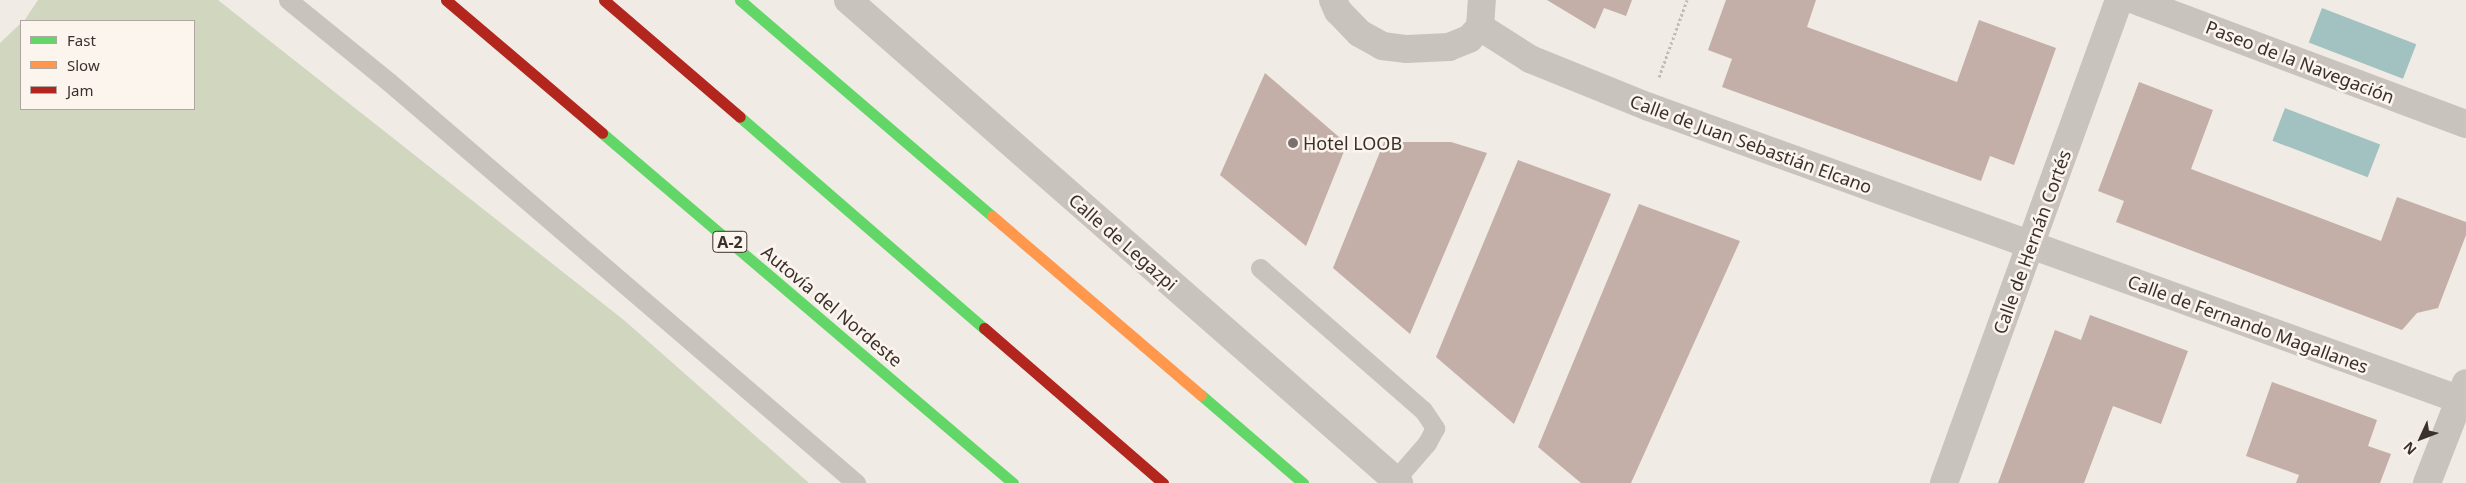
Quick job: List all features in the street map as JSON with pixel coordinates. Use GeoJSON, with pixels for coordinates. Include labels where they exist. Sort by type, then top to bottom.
{"type":"FeatureCollection","features":[{"type":"Feature","properties":{"kind":"main road","name":"Autovía del Nordeste"},"geometry":{"type":"LineString","coordinates":[[446,0],[1013,483]]}},
{"type":"Feature","properties":{"kind":"main road"},"geometry":{"type":"LineString","coordinates":[[604,0],[1163,483]]}},
{"type":"Feature","properties":{"kind":"main road"},"geometry":{"type":"LineString","coordinates":[[740,0],[1303,483]]}},
{"type":"Feature","properties":{"kind":"street","name":"Calle de Legazpi"},"geometry":{"type":"LineString","coordinates":[[848,0],[1397,482]]}},
{"type":"Feature","properties":{"kind":"street"},"geometry":{"type":"LineString","coordinates":[[1333,0],[1338,12],[1359,33],[1382,46],[1449,47],[1469,39],[1480,27],[1482,0]]}},
{"type":"Feature","properties":{"kind":"street","name":"Calle de Hernán Cortés"},"geometry":{"type":"LineString","coordinates":[[1944,483],[2119,0]]}},
{"type":"Feature","properties":{"kind":"street","name":"Paseo de la Navegación"},"geometry":{"type":"LineString","coordinates":[[2134,0],[2466,124]]}},
{"type":"Feature","properties":{"kind":"street","name":"Calle de Juan Sebastián Elcano"},"geometry":{"type":"LineString","coordinates":[[1480,27],[1530,59],[1649,107],[2030,246]]}},
{"type":"Feature","properties":{"kind":"street","name":"Calle de Fernando Magallanes"},"geometry":{"type":"LineString","coordinates":[[2030,246],[2464,395]]}},
{"type":"Feature","properties":{"kind":"street"},"geometry":{"type":"LineString","coordinates":[[2427,483],[2464,395]]}},
{"type":"Feature","properties":{"kind":"lane"},"geometry":{"type":"LineString","coordinates":[[288,0],[389,82],[856,483]]}},
{"type":"Feature","properties":{"kind":"lane"},"geometry":{"type":"LineString","coordinates":[[1260,268],[1423,410],[1435,428],[1427,444],[1397,482]]}},
{"type":"Feature","properties":{"kind":"path"},"geometry":{"type":"LineString","coordinates":[[1649,107],[1687,0]]}},
{"type":"Feature","properties":{"kind":"green space"},"geometry":{"type":"Polygon","coordinates":[[[38,0],[218,0],[625,321],[809,483],[0,483],[0,43],[20,24],[20,110],[195,110],[195,20],[25,20],[38,0]]]}},
{"type":"Feature","properties":{"kind":"water"},"geometry":{"type":"Polygon","coordinates":[[[2322,8],[2416,44],[2403,79],[2309,43],[2322,8]]]}},
{"type":"Feature","properties":{"kind":"water"},"geometry":{"type":"Polygon","coordinates":[[[2285,108],[2380,145],[2368,177],[2272,141],[2285,108]]]}},
{"type":"Feature","properties":{"kind":"building"},"geometry":{"type":"Polygon","coordinates":[[[1547,0],[1632,0],[1626,16],[1604,8],[1595,29],[1547,0]]]}},
{"type":"Feature","properties":{"kind":"building"},"geometry":{"type":"Polygon","coordinates":[[[1726,0],[1816,0],[1807,27],[1957,82],[1979,20],[2056,48],[2014,165],[1990,156],[1981,181],[1722,87],[1732,59],[1708,50],[1726,0]]]}},
{"type":"Feature","properties":{"kind":"building"},"geometry":{"type":"Polygon","coordinates":[[[1265,73],[1347,144],[1306,246],[1220,175],[1265,73]]]}},
{"type":"Feature","properties":{"kind":"building"},"geometry":{"type":"Polygon","coordinates":[[[2139,82],[2213,110],[2191,169],[2381,241],[2397,197],[2466,222],[2466,235],[2438,308],[2417,313],[2402,330],[2116,222],[2124,201],[2098,191],[2139,82]]]}},
{"type":"Feature","properties":{"kind":"building"},"geometry":{"type":"Polygon","coordinates":[[[1384,142],[1451,142],[1487,153],[1410,334],[1333,268],[1384,142]]]}},
{"type":"Feature","properties":{"kind":"building"},"geometry":{"type":"Polygon","coordinates":[[[1518,160],[1611,194],[1514,424],[1436,357],[1518,160]]]}},
{"type":"Feature","properties":{"kind":"building"},"geometry":{"type":"Polygon","coordinates":[[[1639,204],[1740,241],[1631,483],[1581,483],[1538,447],[1639,204]]]}},
{"type":"Feature","properties":{"kind":"building"},"geometry":{"type":"Polygon","coordinates":[[[2090,315],[2188,351],[2161,424],[2113,406],[2084,483],[1998,483],[2055,330],[2081,340],[2090,315]]]}},
{"type":"Feature","properties":{"kind":"building"},"geometry":{"type":"Polygon","coordinates":[[[2272,382],[2377,420],[2368,446],[2391,454],[2380,483],[2296,483],[2299,475],[2246,456],[2272,382]]]}},
{"type":"Feature","properties":{"kind":"traffic: fast"},"geometry":{"type":"LineString","coordinates":[[740,0],[992,216]]}},
{"type":"Feature","properties":{"kind":"traffic: fast"},"geometry":{"type":"LineString","coordinates":[[740,117],[984,328]]}},
{"type":"Feature","properties":{"kind":"traffic: fast"},"geometry":{"type":"LineString","coordinates":[[602,133],[1013,483]]}},
{"type":"Feature","properties":{"kind":"traffic: fast"},"geometry":{"type":"LineString","coordinates":[[1201,395],[1303,483]]}},
{"type":"Feature","properties":{"kind":"traffic: slow"},"geometry":{"type":"LineString","coordinates":[[992,216],[1201,395]]}},
{"type":"Feature","properties":{"kind":"traffic: jam"},"geometry":{"type":"LineString","coordinates":[[446,0],[602,133]]}},
{"type":"Feature","properties":{"kind":"traffic: jam"},"geometry":{"type":"LineString","coordinates":[[604,0],[740,117]]}},
{"type":"Feature","properties":{"kind":"traffic: jam"},"geometry":{"type":"LineString","coordinates":[[984,328],[1163,483]]}},
{"type":"Feature","properties":{"kind":"place","name":"Hotel LOOB"},"geometry":{"type":"Point","coordinates":[1293,143]}}]}
